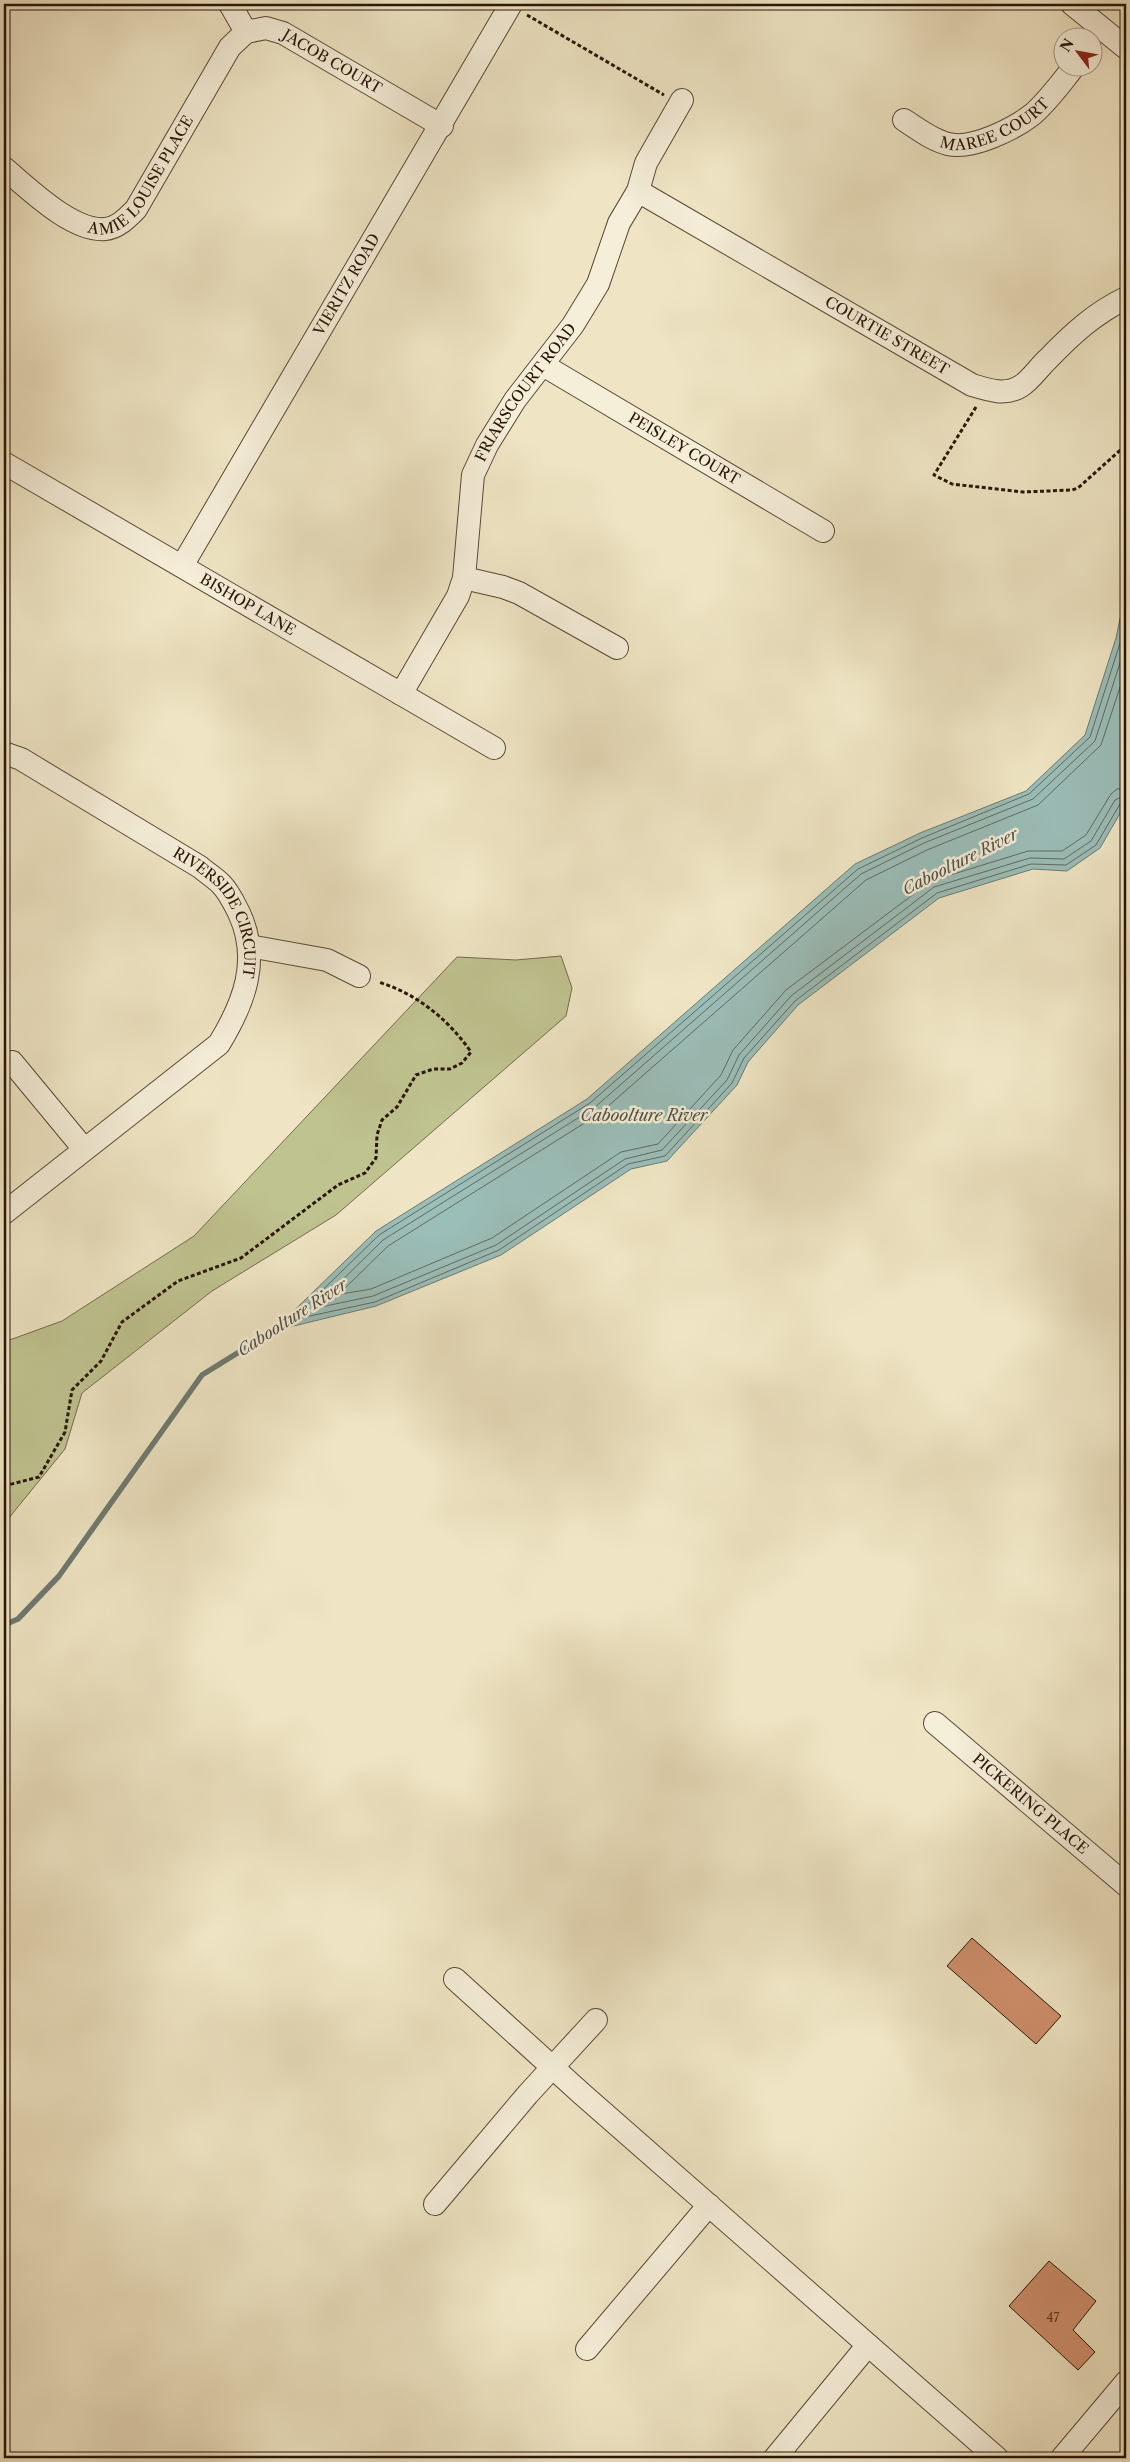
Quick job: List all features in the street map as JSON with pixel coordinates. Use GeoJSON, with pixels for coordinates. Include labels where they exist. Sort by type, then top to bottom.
{"type":"FeatureCollection","features":[{"type":"Feature","properties":{"kind":"street"},"geometry":{"type":"LineString","coordinates":[[230,4],[246,32]]}},
{"type":"Feature","properties":{"kind":"street"},"geometry":{"type":"LineString","coordinates":[[1072,4],[1092,28]]}},
{"type":"Feature","properties":{"kind":"street","name":"VIERITZ ROAD"},"geometry":{"type":"LineString","coordinates":[[182,566],[442,126],[519,10]]}},
{"type":"Feature","properties":{"kind":"street","name":"JACOB COURT"},"geometry":{"type":"LineString","coordinates":[[246,32],[266,28],[283,33],[442,126]]}},
{"type":"Feature","properties":{"kind":"street","name":"AMIE LOUISE PLACE"},"geometry":{"type":"LineString","coordinates":[[4,168],[47,204],[89,227],[106,229],[123,222],[136,209],[230,46],[246,32]]}},
{"type":"Feature","properties":{"kind":"street"},"geometry":{"type":"LineString","coordinates":[[1102,38],[1126,48]]}},
{"type":"Feature","properties":{"kind":"street","name":"MAREE COURT"},"geometry":{"type":"LineString","coordinates":[[904,120],[938,141],[956,146],[972,144],[998,135],[1033,114],[1064,78]]}},
{"type":"Feature","properties":{"kind":"street","name":"FRIARSCOURT ROAD"},"geometry":{"type":"LineString","coordinates":[[401,694],[458,596],[464,578],[473,475],[487,445],[515,400],[544,365],[573,325],[598,284],[619,223],[638,191],[646,162],[681,102]]}},
{"type":"Feature","properties":{"kind":"street","name":"COURTIE STREET"},"geometry":{"type":"LineString","coordinates":[[638,191],[972,385],[990,391],[1005,391],[1020,386],[1077,329],[1102,309],[1126,298]]}},
{"type":"Feature","properties":{"kind":"street","name":"PEISLEY COURT"},"geometry":{"type":"LineString","coordinates":[[544,365],[823,531]]}},
{"type":"Feature","properties":{"kind":"street","name":"BISHOP LANE"},"geometry":{"type":"LineString","coordinates":[[4,463],[494,748]]}},
{"type":"Feature","properties":{"kind":"street"},"geometry":{"type":"LineString","coordinates":[[464,578],[519,593],[617,648]]}},
{"type":"Feature","properties":{"kind":"street","name":"RIVERSIDE CIRCUIT"},"geometry":{"type":"LineString","coordinates":[[4,753],[21,759],[200,867],[215,879],[233,900],[242,920],[249,946],[250,967],[245,994],[235,1018],[219,1044],[4,1212]]}},
{"type":"Feature","properties":{"kind":"street"},"geometry":{"type":"LineString","coordinates":[[249,946],[327,960],[359,976]]}},
{"type":"Feature","properties":{"kind":"street"},"geometry":{"type":"LineString","coordinates":[[12,1062],[84,1149]]}},
{"type":"Feature","properties":{"kind":"street","name":"PICKERING PLACE"},"geometry":{"type":"LineString","coordinates":[[935,1723],[1126,1885]]}},
{"type":"Feature","properties":{"kind":"street"},"geometry":{"type":"LineString","coordinates":[[455,1979],[868,2346],[997,2458]]}},
{"type":"Feature","properties":{"kind":"street"},"geometry":{"type":"LineString","coordinates":[[435,2204],[528,2094],[596,2020]]}},
{"type":"Feature","properties":{"kind":"street"},"geometry":{"type":"LineString","coordinates":[[587,2349],[709,2205]]}},
{"type":"Feature","properties":{"kind":"street"},"geometry":{"type":"LineString","coordinates":[[774,2458],[868,2346]]}},
{"type":"Feature","properties":{"kind":"street"},"geometry":{"type":"LineString","coordinates":[[1062,2458],[1126,2382]]}},
{"type":"Feature","properties":{"kind":"path"},"geometry":{"type":"LineString","coordinates":[[519,10],[681,102]]}},
{"type":"Feature","properties":{"kind":"path"},"geometry":{"type":"LineString","coordinates":[[976,407],[934,475],[952,484],[1023,492],[1072,490],[1078,488],[1126,445]]}},
{"type":"Feature","properties":{"kind":"path"},"geometry":{"type":"LineString","coordinates":[[4,1486],[39,1477],[65,1432],[72,1390],[101,1361],[122,1322],[178,1281],[241,1258],[338,1185],[365,1173],[376,1158],[377,1135],[382,1120],[396,1107],[416,1075],[433,1069],[456,1066],[462,1063],[470,1052],[460,1037],[434,1010],[389,985],[359,976]]}},
{"type":"Feature","properties":{"kind":"green space"},"geometry":{"type":"Polygon","coordinates":[[[561,956],[572,988],[566,1016],[336,1215],[212,1291],[82,1393],[65,1449],[4,1524],[4,1342],[62,1321],[194,1236],[457,957],[516,960],[561,956]]]}},
{"type":"Feature","properties":{"kind":"water","name":"Caboolture River"},"geometry":{"type":"Polygon","coordinates":[[[1126,590],[1126,803],[1100,848],[1067,871],[1033,869],[939,898],[798,1005],[748,1062],[737,1085],[667,1161],[631,1169],[501,1255],[376,1306],[273,1331],[376,1231],[587,1099],[855,864],[920,833],[1026,791],[1085,735],[1116,638],[1126,590]]]}},
{"type":"Feature","properties":{"kind":"building"},"geometry":{"type":"Polygon","coordinates":[[[972,1938],[1061,2016],[1036,2044],[947,1966],[972,1938]]]}},
{"type":"Feature","properties":{"kind":"building"},"geometry":{"type":"Polygon","coordinates":[[[1049,2261],[1096,2301],[1073,2330],[1095,2352],[1078,2370],[1009,2306],[1049,2261]]]}},
{"type":"Feature","properties":{"kind":"waterway","name":"Caboolture River"},"geometry":{"type":"LineString","coordinates":[[4,1625],[18,1619],[59,1576],[202,1375],[273,1331]]}}]}
